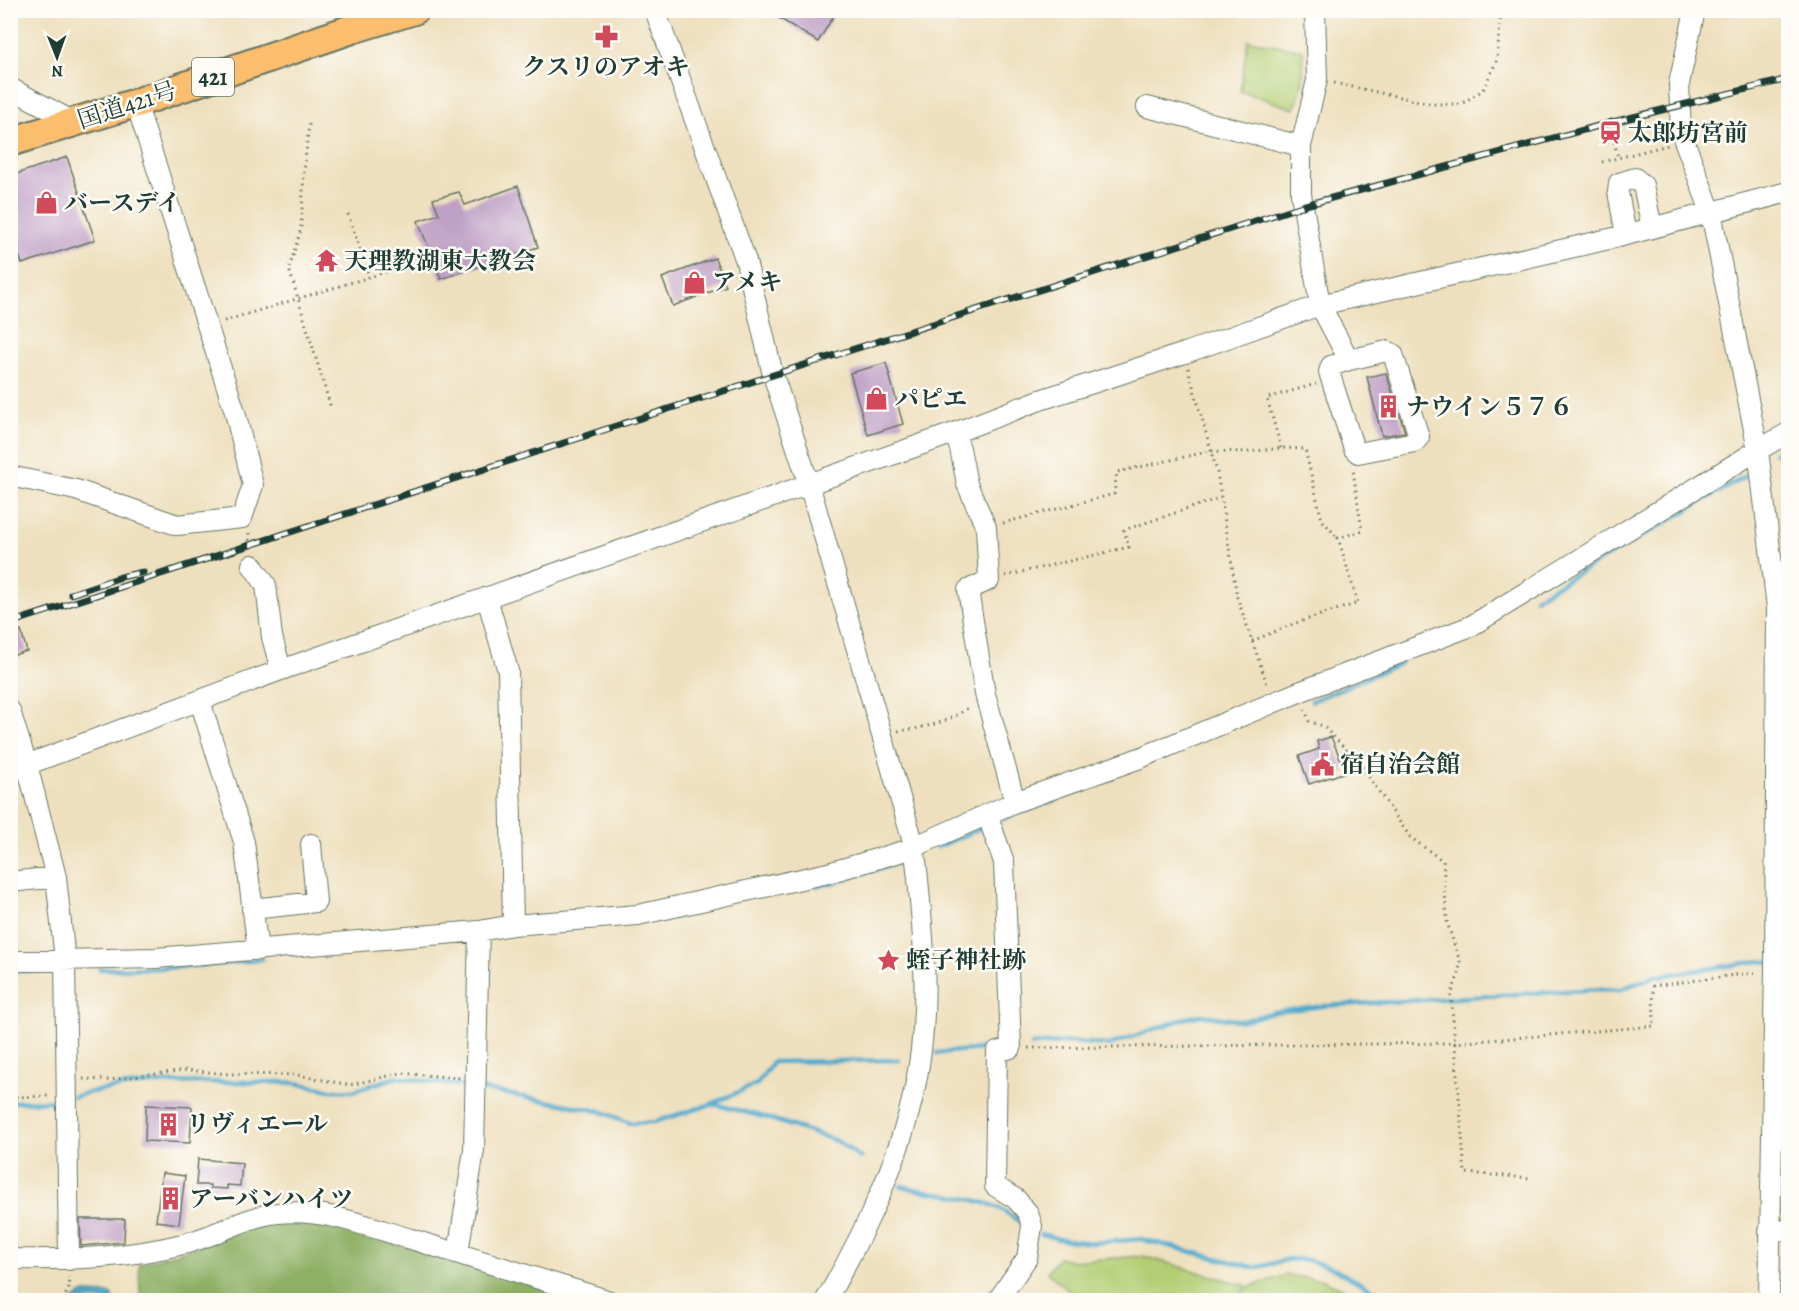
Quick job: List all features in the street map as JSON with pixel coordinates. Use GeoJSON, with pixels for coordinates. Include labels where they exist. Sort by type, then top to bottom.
{"type":"FeatureCollection","features":[{"type":"Feature","properties":{"kind":"highway","name":"国道421号"},"geometry":{"type":"LineString","coordinates":[[10,142],[136,103],[414,10]]}},
{"type":"Feature","properties":{"kind":"street"},"geometry":{"type":"LineString","coordinates":[[655,10],[746,261],[773,375],[808,484],[914,847],[925,954],[922,1040],[915,1087],[903,1133],[880,1197],[826,1300]]}},
{"type":"Feature","properties":{"kind":"street"},"geometry":{"type":"LineString","coordinates":[[1315,10],[1317,80],[1300,147],[1302,206],[1320,305],[1349,360]]}},
{"type":"Feature","properties":{"kind":"street"},"geometry":{"type":"LineString","coordinates":[[1695,10],[1679,84],[1681,132],[1711,212],[1758,450],[1777,607],[1775,969],[1779,1231],[1769,1300]]}},
{"type":"Feature","properties":{"kind":"street"},"geometry":{"type":"LineString","coordinates":[[10,88],[74,122]]}},
{"type":"Feature","properties":{"kind":"street"},"geometry":{"type":"LineString","coordinates":[[10,476],[76,490],[177,525],[242,518],[253,484],[235,412],[136,103]]}},
{"type":"Feature","properties":{"kind":"street"},"geometry":{"type":"LineString","coordinates":[[1147,107],[1300,147]]}},
{"type":"Feature","properties":{"kind":"street"},"geometry":{"type":"LineString","coordinates":[[1626,235],[1618,192],[1619,183],[1627,180],[1635,178],[1643,185],[1652,228]]}},
{"type":"Feature","properties":{"kind":"street"},"geometry":{"type":"LineString","coordinates":[[19,768],[281,670],[954,433],[1040,400],[1185,353],[1320,305],[1626,235],[1788,192]]}},
{"type":"Feature","properties":{"kind":"street"},"geometry":{"type":"LineString","coordinates":[[1387,351],[1393,354],[1419,437],[1415,442],[1358,453],[1354,449],[1332,380],[1329,372],[1331,366],[1387,351]]}},
{"type":"Feature","properties":{"kind":"street"},"geometry":{"type":"LineString","coordinates":[[954,433],[960,448],[967,484],[986,527],[989,580],[968,590],[985,694],[1015,802]]}},
{"type":"Feature","properties":{"kind":"street"},"geometry":{"type":"LineString","coordinates":[[10,961],[156,958],[479,931],[513,925],[638,915],[828,873],[914,847],[1015,802],[1140,758],[1299,692],[1471,626],[1788,433]]}},
{"type":"Feature","properties":{"kind":"street"},"geometry":{"type":"LineString","coordinates":[[252,566],[266,585],[272,637],[281,670]]}},
{"type":"Feature","properties":{"kind":"street"},"geometry":{"type":"LineString","coordinates":[[487,598],[508,671],[513,925]]}},
{"type":"Feature","properties":{"kind":"street"},"geometry":{"type":"LineString","coordinates":[[200,701],[244,842],[258,950]]}},
{"type":"Feature","properties":{"kind":"street"},"geometry":{"type":"LineString","coordinates":[[10,711],[19,768],[56,877],[65,960],[69,1266]]}},
{"type":"Feature","properties":{"kind":"street"},"geometry":{"type":"LineString","coordinates":[[987,814],[1004,862],[1011,1048],[997,1052],[995,1186],[1016,1199],[1028,1214],[1032,1226],[1027,1258],[998,1300]]}},
{"type":"Feature","properties":{"kind":"street"},"geometry":{"type":"LineString","coordinates":[[252,909],[316,902],[310,844]]}},
{"type":"Feature","properties":{"kind":"street"},"geometry":{"type":"LineString","coordinates":[[10,882],[56,877]]}},
{"type":"Feature","properties":{"kind":"street"},"geometry":{"type":"LineString","coordinates":[[458,1253],[474,1150],[479,931]]}},
{"type":"Feature","properties":{"kind":"street"},"geometry":{"type":"LineString","coordinates":[[10,1259],[69,1266],[188,1243],[249,1220],[277,1213],[318,1213],[458,1253],[607,1300]]}},
{"type":"Feature","properties":{"kind":"path"},"geometry":{"type":"LineString","coordinates":[[1317,80],[1433,104],[1461,104],[1483,90],[1497,60],[1501,10]]}},
{"type":"Feature","properties":{"kind":"path"},"geometry":{"type":"LineString","coordinates":[[309,124],[301,229],[289,268],[332,408]]}},
{"type":"Feature","properties":{"kind":"path"},"geometry":{"type":"LineString","coordinates":[[1613,136],[1620,166]]}},
{"type":"Feature","properties":{"kind":"path"},"geometry":{"type":"LineString","coordinates":[[1602,162],[1684,141]]}},
{"type":"Feature","properties":{"kind":"path"},"geometry":{"type":"LineString","coordinates":[[348,214],[369,277]]}},
{"type":"Feature","properties":{"kind":"path"},"geometry":{"type":"LineString","coordinates":[[208,326],[429,259]]}},
{"type":"Feature","properties":{"kind":"path"},"geometry":{"type":"LineString","coordinates":[[1185,353],[1211,451],[1237,597],[1274,703]]}},
{"type":"Feature","properties":{"kind":"path"},"geometry":{"type":"LineString","coordinates":[[1281,448],[1267,398],[1332,380]]}},
{"type":"Feature","properties":{"kind":"path"},"geometry":{"type":"LineString","coordinates":[[986,527],[1114,494],[1118,472],[1211,451],[1305,449],[1322,520],[1338,538],[1358,603],[1293,624],[1252,641]]}},
{"type":"Feature","properties":{"kind":"path"},"geometry":{"type":"LineString","coordinates":[[1338,538],[1362,531],[1351,460],[1358,453]]}},
{"type":"Feature","properties":{"kind":"path"},"geometry":{"type":"LineString","coordinates":[[989,580],[1129,547],[1125,530],[1220,498]]}},
{"type":"Feature","properties":{"kind":"path"},"geometry":{"type":"LineString","coordinates":[[242,518],[249,535],[248,545],[252,566]]}},
{"type":"Feature","properties":{"kind":"path"},"geometry":{"type":"LineString","coordinates":[[1299,692],[1309,721],[1323,726],[1360,764],[1410,837],[1443,861],[1447,922],[1460,962],[1460,973],[1451,995],[1465,1173],[1531,1178]]}},
{"type":"Feature","properties":{"kind":"path"},"geometry":{"type":"LineString","coordinates":[[881,734],[921,729],[957,716],[985,694]]}},
{"type":"Feature","properties":{"kind":"path"},"geometry":{"type":"LineString","coordinates":[[1011,1048],[1454,1043],[1654,1026],[1653,986],[1775,969]]}},
{"type":"Feature","properties":{"kind":"path"},"geometry":{"type":"LineString","coordinates":[[10,1097],[67,1091],[110,1080],[186,1070],[230,1074],[297,1075],[350,1085],[401,1073],[476,1089]]}},
{"type":"Feature","properties":{"kind":"path"},"geometry":{"type":"LineString","coordinates":[[63,1300],[69,1288],[69,1266]]}},
{"type":"Feature","properties":{"kind":"green space"},"geometry":{"type":"Polygon","coordinates":[[[1248,40],[1303,50],[1303,80],[1294,109],[1240,91],[1248,40]]]}},
{"type":"Feature","properties":{"kind":"green space"},"geometry":{"type":"Polygon","coordinates":[[[1788,1176],[1788,1230],[1769,1231],[1780,1178],[1788,1176]]]}},
{"type":"Feature","properties":{"kind":"green space"},"geometry":{"type":"Polygon","coordinates":[[[274,1219],[350,1229],[549,1290],[550,1300],[140,1300],[139,1264],[190,1249],[274,1219]]]}},
{"type":"Feature","properties":{"kind":"green space"},"geometry":{"type":"Polygon","coordinates":[[[1143,1256],[1247,1286],[1234,1300],[1079,1300],[1047,1272],[1059,1257],[1073,1261],[1143,1256]]]}},
{"type":"Feature","properties":{"kind":"green space"},"geometry":{"type":"Polygon","coordinates":[[[1286,1275],[1323,1280],[1370,1300],[1238,1300],[1249,1287],[1286,1275]]]}},
{"type":"Feature","properties":{"kind":"water"},"geometry":{"type":"Polygon","coordinates":[[[85,1293],[111,1294],[113,1300],[72,1300],[85,1293]]]}},
{"type":"Feature","properties":{"kind":"building"},"geometry":{"type":"Polygon","coordinates":[[[766,10],[837,10],[818,42],[766,10]]]}},
{"type":"Feature","properties":{"kind":"building","name":"バースデイ"},"geometry":{"type":"Polygon","coordinates":[[[67,157],[95,240],[22,264],[10,229],[10,176],[67,157]]]}},
{"type":"Feature","properties":{"kind":"building","name":"天理教湖東大教会"},"geometry":{"type":"Polygon","coordinates":[[[518,186],[538,247],[441,279],[418,221],[439,214],[433,199],[459,192],[465,205],[518,186]]]}},
{"type":"Feature","properties":{"kind":"building","name":"アメキ"},"geometry":{"type":"Polygon","coordinates":[[[715,258],[726,286],[673,306],[662,278],[715,258]]]}},
{"type":"Feature","properties":{"kind":"building","name":"パピエ"},"geometry":{"type":"Polygon","coordinates":[[[886,363],[903,424],[868,435],[850,373],[886,363]]]}},
{"type":"Feature","properties":{"kind":"building","name":"ナウイン５７６"},"geometry":{"type":"Polygon","coordinates":[[[1386,373],[1405,432],[1382,436],[1367,377],[1386,373]]]}},
{"type":"Feature","properties":{"kind":"building"},"geometry":{"type":"Polygon","coordinates":[[[21,631],[27,651],[10,656],[10,634],[21,631]]]}},
{"type":"Feature","properties":{"kind":"building","name":"宿自治会館"},"geometry":{"type":"Polygon","coordinates":[[[1331,737],[1346,772],[1309,784],[1299,756],[1319,749],[1317,741],[1331,737]]]}},
{"type":"Feature","properties":{"kind":"building","name":"リヴィエール"},"geometry":{"type":"Polygon","coordinates":[[[146,1105],[192,1107],[190,1143],[145,1141],[146,1105]]]}},
{"type":"Feature","properties":{"kind":"building"},"geometry":{"type":"Polygon","coordinates":[[[198,1159],[242,1163],[240,1186],[227,1185],[227,1189],[196,1185],[198,1159]]]}},
{"type":"Feature","properties":{"kind":"building","name":"アーバンハイツ"},"geometry":{"type":"Polygon","coordinates":[[[162,1173],[185,1176],[179,1224],[156,1221],[162,1173]]]}},
{"type":"Feature","properties":{"kind":"building"},"geometry":{"type":"Polygon","coordinates":[[[80,1219],[125,1219],[124,1242],[81,1246],[80,1219]]]}},
{"type":"Feature","properties":{"kind":"waterway"},"geometry":{"type":"LineString","coordinates":[[1775,453],[1788,444]]}},
{"type":"Feature","properties":{"kind":"waterway"},"geometry":{"type":"LineString","coordinates":[[1535,598],[1746,476]]}},
{"type":"Feature","properties":{"kind":"waterway"},"geometry":{"type":"LineString","coordinates":[[1312,701],[1401,663]]}},
{"type":"Feature","properties":{"kind":"waterway"},"geometry":{"type":"LineString","coordinates":[[1003,819],[1113,778]]}},
{"type":"Feature","properties":{"kind":"waterway"},"geometry":{"type":"LineString","coordinates":[[937,847],[981,828]]}},
{"type":"Feature","properties":{"kind":"waterway"},"geometry":{"type":"LineString","coordinates":[[818,886],[902,861]]}},
{"type":"Feature","properties":{"kind":"waterway"},"geometry":{"type":"LineString","coordinates":[[671,917],[692,913]]}},
{"type":"Feature","properties":{"kind":"waterway"},"geometry":{"type":"LineString","coordinates":[[100,969],[181,967],[262,959]]}},
{"type":"Feature","properties":{"kind":"waterway"},"geometry":{"type":"LineString","coordinates":[[1032,1045],[1071,1042],[1109,1045],[1201,1015],[1243,1021],[1274,1012],[1323,1006],[1601,989],[1618,990],[1653,977],[1759,961],[1769,962]]}},
{"type":"Feature","properties":{"kind":"waterway"},"geometry":{"type":"LineString","coordinates":[[10,971],[59,970]]}},
{"type":"Feature","properties":{"kind":"waterway"},"geometry":{"type":"LineString","coordinates":[[937,1053],[994,1048]]}},
{"type":"Feature","properties":{"kind":"waterway"},"geometry":{"type":"LineString","coordinates":[[711,1104],[757,1084],[773,1062],[899,1060]]}},
{"type":"Feature","properties":{"kind":"waterway"},"geometry":{"type":"LineString","coordinates":[[73,1097],[122,1087],[202,1082],[296,1083],[330,1090],[353,1091],[397,1077],[470,1087]]}},
{"type":"Feature","properties":{"kind":"waterway"},"geometry":{"type":"LineString","coordinates":[[481,1089],[600,1111],[630,1123],[654,1122],[709,1105],[718,1105],[771,1119],[837,1141],[861,1158]]}},
{"type":"Feature","properties":{"kind":"waterway"},"geometry":{"type":"LineString","coordinates":[[10,1102],[62,1101]]}},
{"type":"Feature","properties":{"kind":"waterway"},"geometry":{"type":"LineString","coordinates":[[901,1186],[989,1204],[1020,1222]]}},
{"type":"Feature","properties":{"kind":"waterway"},"geometry":{"type":"LineString","coordinates":[[1041,1234],[1059,1239],[1093,1243],[1141,1239],[1256,1268],[1289,1259],[1308,1260],[1330,1267],[1381,1294],[1400,1300]]}},
{"type":"Feature","properties":{"kind":"railway"},"geometry":{"type":"LineString","coordinates":[[10,623],[1302,206],[1613,122],[1788,79]]}},
{"type":"Feature","properties":{"kind":"railway"},"geometry":{"type":"LineString","coordinates":[[71,594],[143,572]]}},
{"type":"Feature","properties":{"kind":"place","name":"クスリのアオキ"},"geometry":{"type":"Point","coordinates":[606,37]}},
{"type":"Feature","properties":{"kind":"place","name":"太郎坊宮前"},"geometry":{"type":"Point","coordinates":[1610,133]}},
{"type":"Feature","properties":{"kind":"place","name":"バースデイ"},"geometry":{"type":"Point","coordinates":[46,203]}},
{"type":"Feature","properties":{"kind":"place","name":"天理教湖東大教会"},"geometry":{"type":"Point","coordinates":[326,261]}},
{"type":"Feature","properties":{"kind":"place","name":"アメキ"},"geometry":{"type":"Point","coordinates":[694,282]}},
{"type":"Feature","properties":{"kind":"place","name":"パピエ"},"geometry":{"type":"Point","coordinates":[877,399]}},
{"type":"Feature","properties":{"kind":"place","name":"ナウイン５７６"},"geometry":{"type":"Point","coordinates":[1388,407]}},
{"type":"Feature","properties":{"kind":"place","name":"宿自治会館"},"geometry":{"type":"Point","coordinates":[1322,764]}},
{"type":"Feature","properties":{"kind":"place","name":"蛭子神社跡"},"geometry":{"type":"Point","coordinates":[888,960]}},
{"type":"Feature","properties":{"kind":"place","name":"リヴィエール"},"geometry":{"type":"Point","coordinates":[168,1124]}},
{"type":"Feature","properties":{"kind":"place","name":"アーバンハイツ"},"geometry":{"type":"Point","coordinates":[171,1199]}}]}
